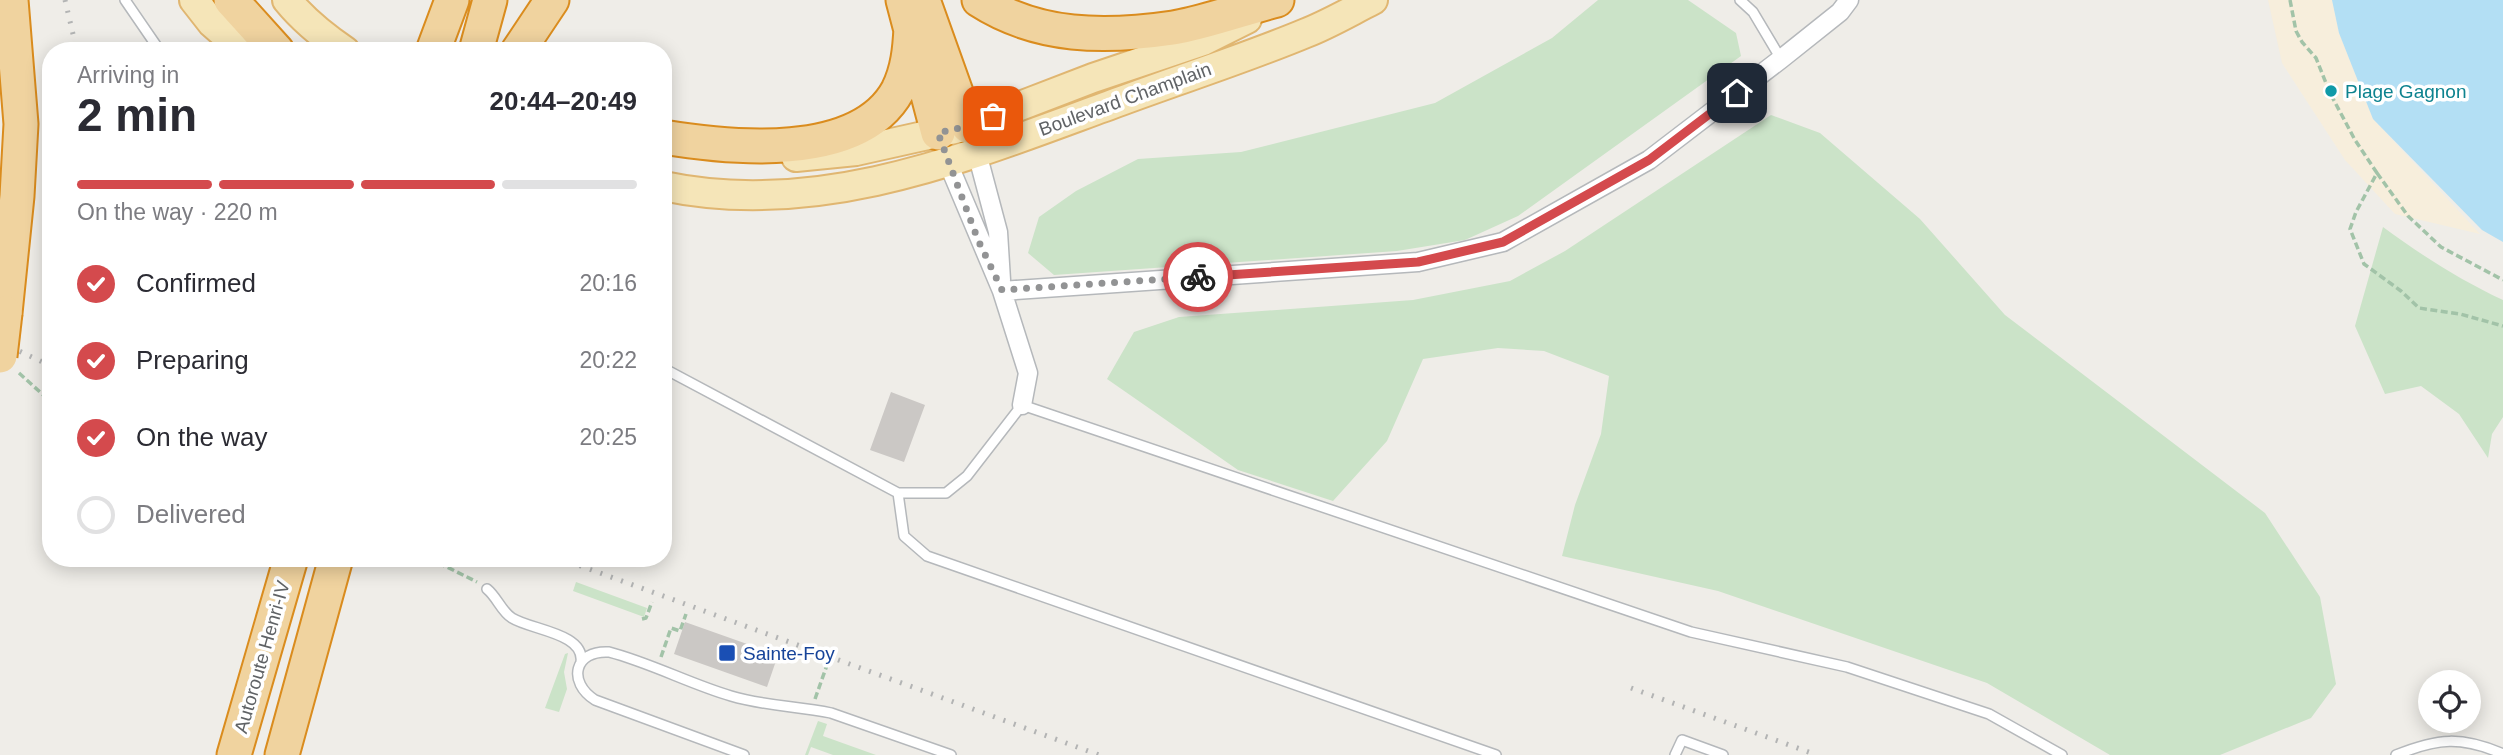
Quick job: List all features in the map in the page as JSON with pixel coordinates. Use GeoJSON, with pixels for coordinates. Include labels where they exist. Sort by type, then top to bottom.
{"type":"FeatureCollection","features":[{"type":"Feature","properties":{"kind":"highway"},"geometry":{"type":"LineString","coordinates":[[5,360],[5,313],[22,124],[11,0]]}},
{"type":"Feature","properties":{"kind":"highway"},"geometry":{"type":"LineString","coordinates":[[231,0],[269,42]]}},
{"type":"Feature","properties":{"kind":"highway"},"geometry":{"type":"LineString","coordinates":[[523,41],[552,0]]}},
{"type":"Feature","properties":{"kind":"highway"},"geometry":{"type":"LineString","coordinates":[[979,0],[1025,23],[1049,30],[1083,33],[1174,28],[1277,0]]}},
{"type":"Feature","properties":{"kind":"highway"},"geometry":{"type":"LineString","coordinates":[[436,42],[444,3]]}},
{"type":"Feature","properties":{"kind":"highway"},"geometry":{"type":"LineString","coordinates":[[478,42],[487,9]]}},
{"type":"Feature","properties":{"kind":"highway"},"geometry":{"type":"LineString","coordinates":[[912,9],[958,144]]}},
{"type":"Feature","properties":{"kind":"highway"},"geometry":{"type":"LineString","coordinates":[[672,138],[713,144],[781,145],[827,138],[858,127],[873,118],[898,91],[909,57],[912,9]]}},
{"type":"Feature","properties":{"kind":"highway","name":"Autoroute Henri-IV"},"geometry":{"type":"LineString","coordinates":[[234,755],[288,567]]}},
{"type":"Feature","properties":{"kind":"highway"},"geometry":{"type":"LineString","coordinates":[[282,755],[333,567]]}},
{"type":"Feature","properties":{"kind":"main road"},"geometry":{"type":"LineString","coordinates":[[194,0],[212,23],[234,42]]}},
{"type":"Feature","properties":{"kind":"main road"},"geometry":{"type":"LineString","coordinates":[[287,0],[299,15],[332,42]]}},
{"type":"Feature","properties":{"kind":"main road","name":"Boulevard Champlain"},"geometry":{"type":"LineString","coordinates":[[672,149],[712,156],[768,158],[958,144],[1093,78],[1203,41],[1287,0]]}},
{"type":"Feature","properties":{"kind":"main road","name":"Boulevard Champlain"},"geometry":{"type":"LineString","coordinates":[[672,187],[732,196],[824,192],[958,144],[1309,32],[1373,0]]}},
{"type":"Feature","properties":{"kind":"street"},"geometry":{"type":"LineString","coordinates":[[1002,290],[1418,262],[1503,242],[1649,160],[1782,59],[1840,12],[1849,0]]}},
{"type":"Feature","properties":{"kind":"street"},"geometry":{"type":"LineString","coordinates":[[958,144],[1028,373],[1022,405]]}},
{"type":"Feature","properties":{"kind":"street"},"geometry":{"type":"LineString","coordinates":[[958,144],[998,232],[1002,290]]}},
{"type":"Feature","properties":{"kind":"lane"},"geometry":{"type":"LineString","coordinates":[[125,0],[154,42]]}},
{"type":"Feature","properties":{"kind":"lane"},"geometry":{"type":"LineString","coordinates":[[1740,0],[1754,12],[1782,59]]}},
{"type":"Feature","properties":{"kind":"lane"},"geometry":{"type":"LineString","coordinates":[[672,373],[898,493],[946,493],[967,477],[1022,405],[1691,632],[1847,667],[1989,714],[2062,755]]}},
{"type":"Feature","properties":{"kind":"lane"},"geometry":{"type":"LineString","coordinates":[[898,493],[904,536],[927,556],[1496,755]]}},
{"type":"Feature","properties":{"kind":"lane"},"geometry":{"type":"LineString","coordinates":[[487,589],[512,618],[573,642],[580,649],[580,685],[595,700],[744,755]]}},
{"type":"Feature","properties":{"kind":"lane"},"geometry":{"type":"LineString","coordinates":[[581,662],[593,653],[609,652],[751,702],[831,713],[951,755]]}},
{"type":"Feature","properties":{"kind":"lane"},"geometry":{"type":"LineString","coordinates":[[1675,755],[1682,740],[1723,755]]}},
{"type":"Feature","properties":{"kind":"lane"},"geometry":{"type":"LineString","coordinates":[[2396,755],[2420,746],[2451,740],[2485,746],[2503,754]]}},
{"type":"Feature","properties":{"kind":"path"},"geometry":{"type":"LineString","coordinates":[[2290,0],[2296,31],[2302,43],[2316,58],[2330,93],[2355,140],[2408,216],[2441,247],[2503,280]]}},
{"type":"Feature","properties":{"kind":"path"},"geometry":{"type":"LineString","coordinates":[[2377,173],[2350,229],[2364,264],[2419,308],[2460,314],[2503,326]]}},
{"type":"Feature","properties":{"kind":"path"},"geometry":{"type":"LineString","coordinates":[[5,360],[42,394]]}},
{"type":"Feature","properties":{"kind":"path"},"geometry":{"type":"LineString","coordinates":[[450,567],[487,589]]}},
{"type":"Feature","properties":{"kind":"path"},"geometry":{"type":"LineString","coordinates":[[642,619],[646,618],[652,602]]}},
{"type":"Feature","properties":{"kind":"path"},"geometry":{"type":"LineString","coordinates":[[656,669],[671,628],[680,631],[686,614]]}},
{"type":"Feature","properties":{"kind":"path"},"geometry":{"type":"LineString","coordinates":[[811,709],[827,665]]}},
{"type":"Feature","properties":{"kind":"green space"},"geometry":{"type":"Polygon","coordinates":[[[1598,0],[1688,0],[1736,33],[1741,56],[1518,216],[1465,240],[1397,251],[1054,275],[1028,253],[1039,217],[1076,191],[1138,159],[1241,152],[1435,103],[1552,38],[1598,0]]]}},
{"type":"Feature","properties":{"kind":"green space"},"geometry":{"type":"Polygon","coordinates":[[[1771,115],[1820,133],[1920,219],[2005,315],[2265,513],[2320,597],[2336,684],[2311,718],[2220,755],[2110,755],[1987,683],[1718,591],[1562,556],[1575,505],[1601,434],[1609,376],[1544,351],[1498,348],[1423,359],[1387,441],[1333,501],[1238,470],[1107,379],[1134,332],[1179,317],[1413,300],[1510,281],[1565,251],[1771,115]]]}},
{"type":"Feature","properties":{"kind":"green space"},"geometry":{"type":"Polygon","coordinates":[[[2383,227],[2441,266],[2503,300],[2503,417],[2492,434],[2488,458],[2459,414],[2421,386],[2385,394],[2355,326],[2383,227]]]}},
{"type":"Feature","properties":{"kind":"green space"},"geometry":{"type":"Polygon","coordinates":[[[576,582],[647,608],[644,617],[573,591],[576,582]]]}},
{"type":"Feature","properties":{"kind":"green space"},"geometry":{"type":"Polygon","coordinates":[[[568,653],[564,672],[567,689],[559,712],[545,708],[565,654],[568,653]]]}},
{"type":"Feature","properties":{"kind":"green space"},"geometry":{"type":"Polygon","coordinates":[[[818,721],[827,724],[823,736],[876,755],[833,755],[811,747],[808,755],[805,755],[818,721]]]}},
{"type":"Feature","properties":{"kind":"sand","name":"Plage Gagnon"},"geometry":{"type":"Polygon","coordinates":[[[2268,0],[2332,0],[2339,33],[2373,119],[2480,234],[2395,214],[2345,160],[2282,63],[2268,0]]]}},
{"type":"Feature","properties":{"kind":"water"},"geometry":{"type":"Polygon","coordinates":[[[2332,0],[2503,0],[2503,242],[2482,230],[2373,119],[2339,33],[2332,0]]]}},
{"type":"Feature","properties":{"kind":"building"},"geometry":{"type":"Polygon","coordinates":[[[891,392],[925,405],[904,462],[870,450],[891,392]]]}},
{"type":"Feature","properties":{"kind":"building"},"geometry":{"type":"Polygon","coordinates":[[[685,622],[778,655],[767,687],[674,654],[685,622]]]}},
{"type":"Feature","properties":{"kind":"railway"},"geometry":{"type":"LineString","coordinates":[[65,0],[75,42]]}},
{"type":"Feature","properties":{"kind":"railway"},"geometry":{"type":"LineString","coordinates":[[0,342],[42,362]]}},
{"type":"Feature","properties":{"kind":"railway"},"geometry":{"type":"LineString","coordinates":[[584,567],[1099,755]]}},
{"type":"Feature","properties":{"kind":"railway"},"geometry":{"type":"LineString","coordinates":[[1631,688],[1817,755]]}},
{"type":"Feature","properties":{"kind":"way so far"},"geometry":{"type":"LineString","coordinates":[[993,116],[968,126],[938,133],[978,240],[1002,290],[1198,277]]}},
{"type":"Feature","properties":{"kind":"place","name":"Plage Gagnon"},"geometry":{"type":"Point","coordinates":[2331,91]}},
{"type":"Feature","properties":{"kind":"place","name":"Sainte-Foy"},"geometry":{"type":"Point","coordinates":[727,653]}},
{"type":"Feature","properties":{"kind":"route"},"geometry":{"type":"LineString","coordinates":[[1198,277],[1418,262],[1503,242],[1649,160],[1737,93]]}}]}
